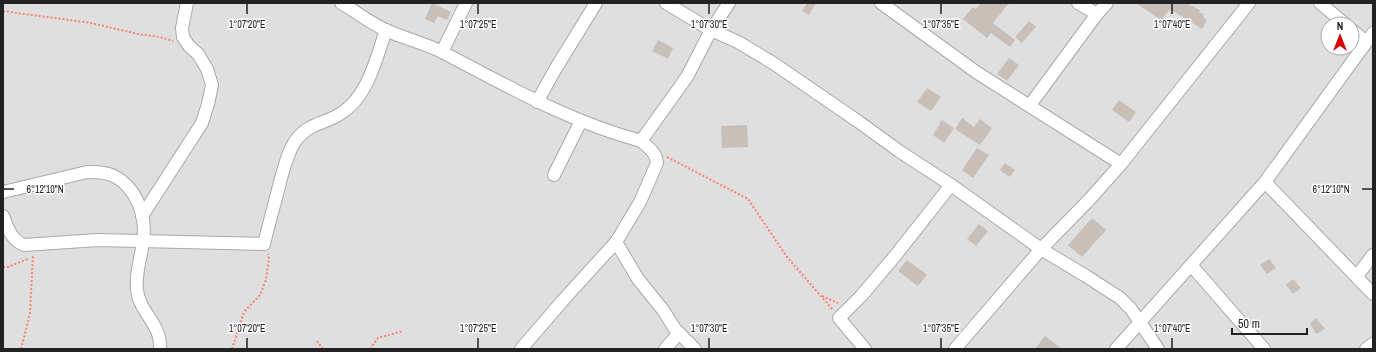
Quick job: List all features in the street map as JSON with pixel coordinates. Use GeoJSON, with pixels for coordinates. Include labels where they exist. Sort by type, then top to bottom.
{"type":"FeatureCollection","features":[{"type":"Feature","properties":{"kind":"street"},"geometry":{"type":"LineString","coordinates":[[142,216],[202,123],[208,104],[212,85],[207,69],[198,54],[189,46],[183,37],[182,28],[187,3]]}},
{"type":"Feature","properties":{"kind":"street"},"geometry":{"type":"LineString","coordinates":[[341,3],[386,30],[442,52],[494,81],[537,102],[612,133],[641,141],[653,151],[656,156],[654,170],[640,202],[616,242],[521,349]]}},
{"type":"Feature","properties":{"kind":"street"},"geometry":{"type":"LineString","coordinates":[[442,52],[466,3]]}},
{"type":"Feature","properties":{"kind":"street"},"geometry":{"type":"LineString","coordinates":[[537,102],[596,3]]}},
{"type":"Feature","properties":{"kind":"street"},"geometry":{"type":"LineString","coordinates":[[666,3],[711,30],[738,42],[773,63],[899,151],[951,185],[1041,249],[1120,298],[1131,309],[1158,349]]}},
{"type":"Feature","properties":{"kind":"street"},"geometry":{"type":"LineString","coordinates":[[641,141],[684,81],[711,30],[729,3]]}},
{"type":"Feature","properties":{"kind":"street"},"geometry":{"type":"LineString","coordinates":[[881,3],[976,72],[1121,164]]}},
{"type":"Feature","properties":{"kind":"street"},"geometry":{"type":"LineString","coordinates":[[1078,3],[1098,14]]}},
{"type":"Feature","properties":{"kind":"street"},"geometry":{"type":"LineString","coordinates":[[1030,105],[1107,3]]}},
{"type":"Feature","properties":{"kind":"street"},"geometry":{"type":"LineString","coordinates":[[955,349],[1041,249],[1090,199],[1121,164],[1249,3]]}},
{"type":"Feature","properties":{"kind":"street"},"geometry":{"type":"LineString","coordinates":[[1320,3],[1335,16]]}},
{"type":"Feature","properties":{"kind":"street"},"geometry":{"type":"LineString","coordinates":[[3,216],[13,237],[24,245],[98,240],[264,244],[285,165],[296,140],[312,126],[342,113],[350,107],[364,89],[386,30]]}},
{"type":"Feature","properties":{"kind":"street"},"geometry":{"type":"LineString","coordinates":[[1116,349],[1265,182],[1369,37]]}},
{"type":"Feature","properties":{"kind":"street"},"geometry":{"type":"LineString","coordinates":[[554,175],[581,121]]}},
{"type":"Feature","properties":{"kind":"street"},"geometry":{"type":"LineString","coordinates":[[3,192],[87,172],[100,172],[113,175],[124,183],[135,195],[142,216],[144,241],[137,268],[137,291],[142,307],[159,336],[160,349]]}},
{"type":"Feature","properties":{"kind":"street"},"geometry":{"type":"LineString","coordinates":[[1265,182],[1373,294]]}},
{"type":"Feature","properties":{"kind":"street"},"geometry":{"type":"LineString","coordinates":[[865,349],[839,318],[862,295],[896,256],[951,185]]}},
{"type":"Feature","properties":{"kind":"street"},"geometry":{"type":"LineString","coordinates":[[616,242],[638,279],[679,333],[695,349]]}},
{"type":"Feature","properties":{"kind":"street"},"geometry":{"type":"LineString","coordinates":[[1357,276],[1373,255]]}},
{"type":"Feature","properties":{"kind":"street"},"geometry":{"type":"LineString","coordinates":[[1191,266],[1264,349]]}},
{"type":"Feature","properties":{"kind":"street"},"geometry":{"type":"LineString","coordinates":[[665,349],[679,333]]}},
{"type":"Feature","properties":{"kind":"street"},"geometry":{"type":"LineString","coordinates":[[1366,349],[1373,344]]}},
{"type":"Feature","properties":{"kind":"path"},"geometry":{"type":"LineString","coordinates":[[3,11],[91,23],[138,34],[160,37],[189,46]]}},
{"type":"Feature","properties":{"kind":"path"},"geometry":{"type":"LineString","coordinates":[[653,151],[678,161],[748,199],[787,257],[839,318]]}},
{"type":"Feature","properties":{"kind":"path"},"geometry":{"type":"LineString","coordinates":[[232,349],[244,312],[260,295],[266,280],[270,259],[264,244]]}},
{"type":"Feature","properties":{"kind":"path"},"geometry":{"type":"LineString","coordinates":[[21,349],[30,313],[33,245]]}},
{"type":"Feature","properties":{"kind":"path"},"geometry":{"type":"LineString","coordinates":[[3,267],[8,267],[28,259]]}},
{"type":"Feature","properties":{"kind":"path"},"geometry":{"type":"LineString","coordinates":[[370,349],[378,338],[403,332]]}},
{"type":"Feature","properties":{"kind":"path"},"geometry":{"type":"LineString","coordinates":[[317,341],[323,349]]}},
{"type":"Feature","properties":{"kind":"shaded area"},"geometry":{"type":"Polygon","coordinates":[[[3,3],[1373,3],[1373,349],[3,349],[3,3]]]}},
{"type":"Feature","properties":{"kind":"building"},"geometry":{"type":"Polygon","coordinates":[[[432,3],[451,12],[447,20],[438,16],[434,23],[425,19],[432,3]]]}},
{"type":"Feature","properties":{"kind":"building"},"geometry":{"type":"Polygon","coordinates":[[[807,3],[816,3],[809,15],[802,11],[807,3]]]}},
{"type":"Feature","properties":{"kind":"building"},"geometry":{"type":"Polygon","coordinates":[[[981,3],[1009,3],[993,23],[1015,40],[1010,47],[991,33],[987,38],[963,19],[973,7],[976,9],[981,3]]]}},
{"type":"Feature","properties":{"kind":"building"},"geometry":{"type":"Polygon","coordinates":[[[1136,3],[1186,3],[1200,10],[1199,12],[1204,14],[1204,18],[1207,20],[1202,29],[1170,9],[1161,20],[1136,3]]]}},
{"type":"Feature","properties":{"kind":"building"},"geometry":{"type":"Polygon","coordinates":[[[1029,21],[1036,27],[1022,43],[1015,37],[1029,21]]]}},
{"type":"Feature","properties":{"kind":"building"},"geometry":{"type":"Polygon","coordinates":[[[658,40],[673,48],[668,59],[652,51],[658,40]]]}},
{"type":"Feature","properties":{"kind":"building"},"geometry":{"type":"Polygon","coordinates":[[[1009,58],[1019,65],[1007,81],[997,74],[1009,58]]]}},
{"type":"Feature","properties":{"kind":"building"},"geometry":{"type":"Polygon","coordinates":[[[927,88],[941,97],[931,111],[917,102],[927,88]]]}},
{"type":"Feature","properties":{"kind":"building"},"geometry":{"type":"Polygon","coordinates":[[[1119,100],[1136,112],[1129,122],[1112,110],[1119,100]]]}},
{"type":"Feature","properties":{"kind":"building"},"geometry":{"type":"Polygon","coordinates":[[[962,118],[974,127],[980,119],[992,128],[980,145],[955,129],[962,118]]]}},
{"type":"Feature","properties":{"kind":"building"},"geometry":{"type":"Polygon","coordinates":[[[942,120],[954,128],[944,143],[933,135],[942,120]]]}},
{"type":"Feature","properties":{"kind":"building"},"geometry":{"type":"Polygon","coordinates":[[[747,125],[748,147],[722,148],[721,126],[747,125]]]}},
{"type":"Feature","properties":{"kind":"building"},"geometry":{"type":"Polygon","coordinates":[[[977,148],[989,155],[973,178],[962,170],[977,148]]]}},
{"type":"Feature","properties":{"kind":"building"},"geometry":{"type":"Polygon","coordinates":[[[1005,163],[1015,170],[1010,177],[1000,170],[1005,163]]]}},
{"type":"Feature","properties":{"kind":"building"},"geometry":{"type":"Polygon","coordinates":[[[1092,218],[1106,230],[1082,257],[1068,245],[1092,218]]]}},
{"type":"Feature","properties":{"kind":"building"},"geometry":{"type":"Polygon","coordinates":[[[979,224],[988,231],[976,246],[967,239],[979,224]]]}},
{"type":"Feature","properties":{"kind":"building"},"geometry":{"type":"Polygon","coordinates":[[[1269,259],[1276,268],[1267,274],[1260,265],[1269,259]]]}},
{"type":"Feature","properties":{"kind":"building"},"geometry":{"type":"Polygon","coordinates":[[[907,260],[927,275],[918,286],[898,271],[907,260]]]}},
{"type":"Feature","properties":{"kind":"building"},"geometry":{"type":"Polygon","coordinates":[[[1293,279],[1301,288],[1293,294],[1286,285],[1293,279]]]}},
{"type":"Feature","properties":{"kind":"building"},"geometry":{"type":"Polygon","coordinates":[[[1316,318],[1325,329],[1316,334],[1310,324],[1316,318]]]}},
{"type":"Feature","properties":{"kind":"building"},"geometry":{"type":"Polygon","coordinates":[[[1045,336],[1062,349],[1035,349],[1045,336]]]}}]}
